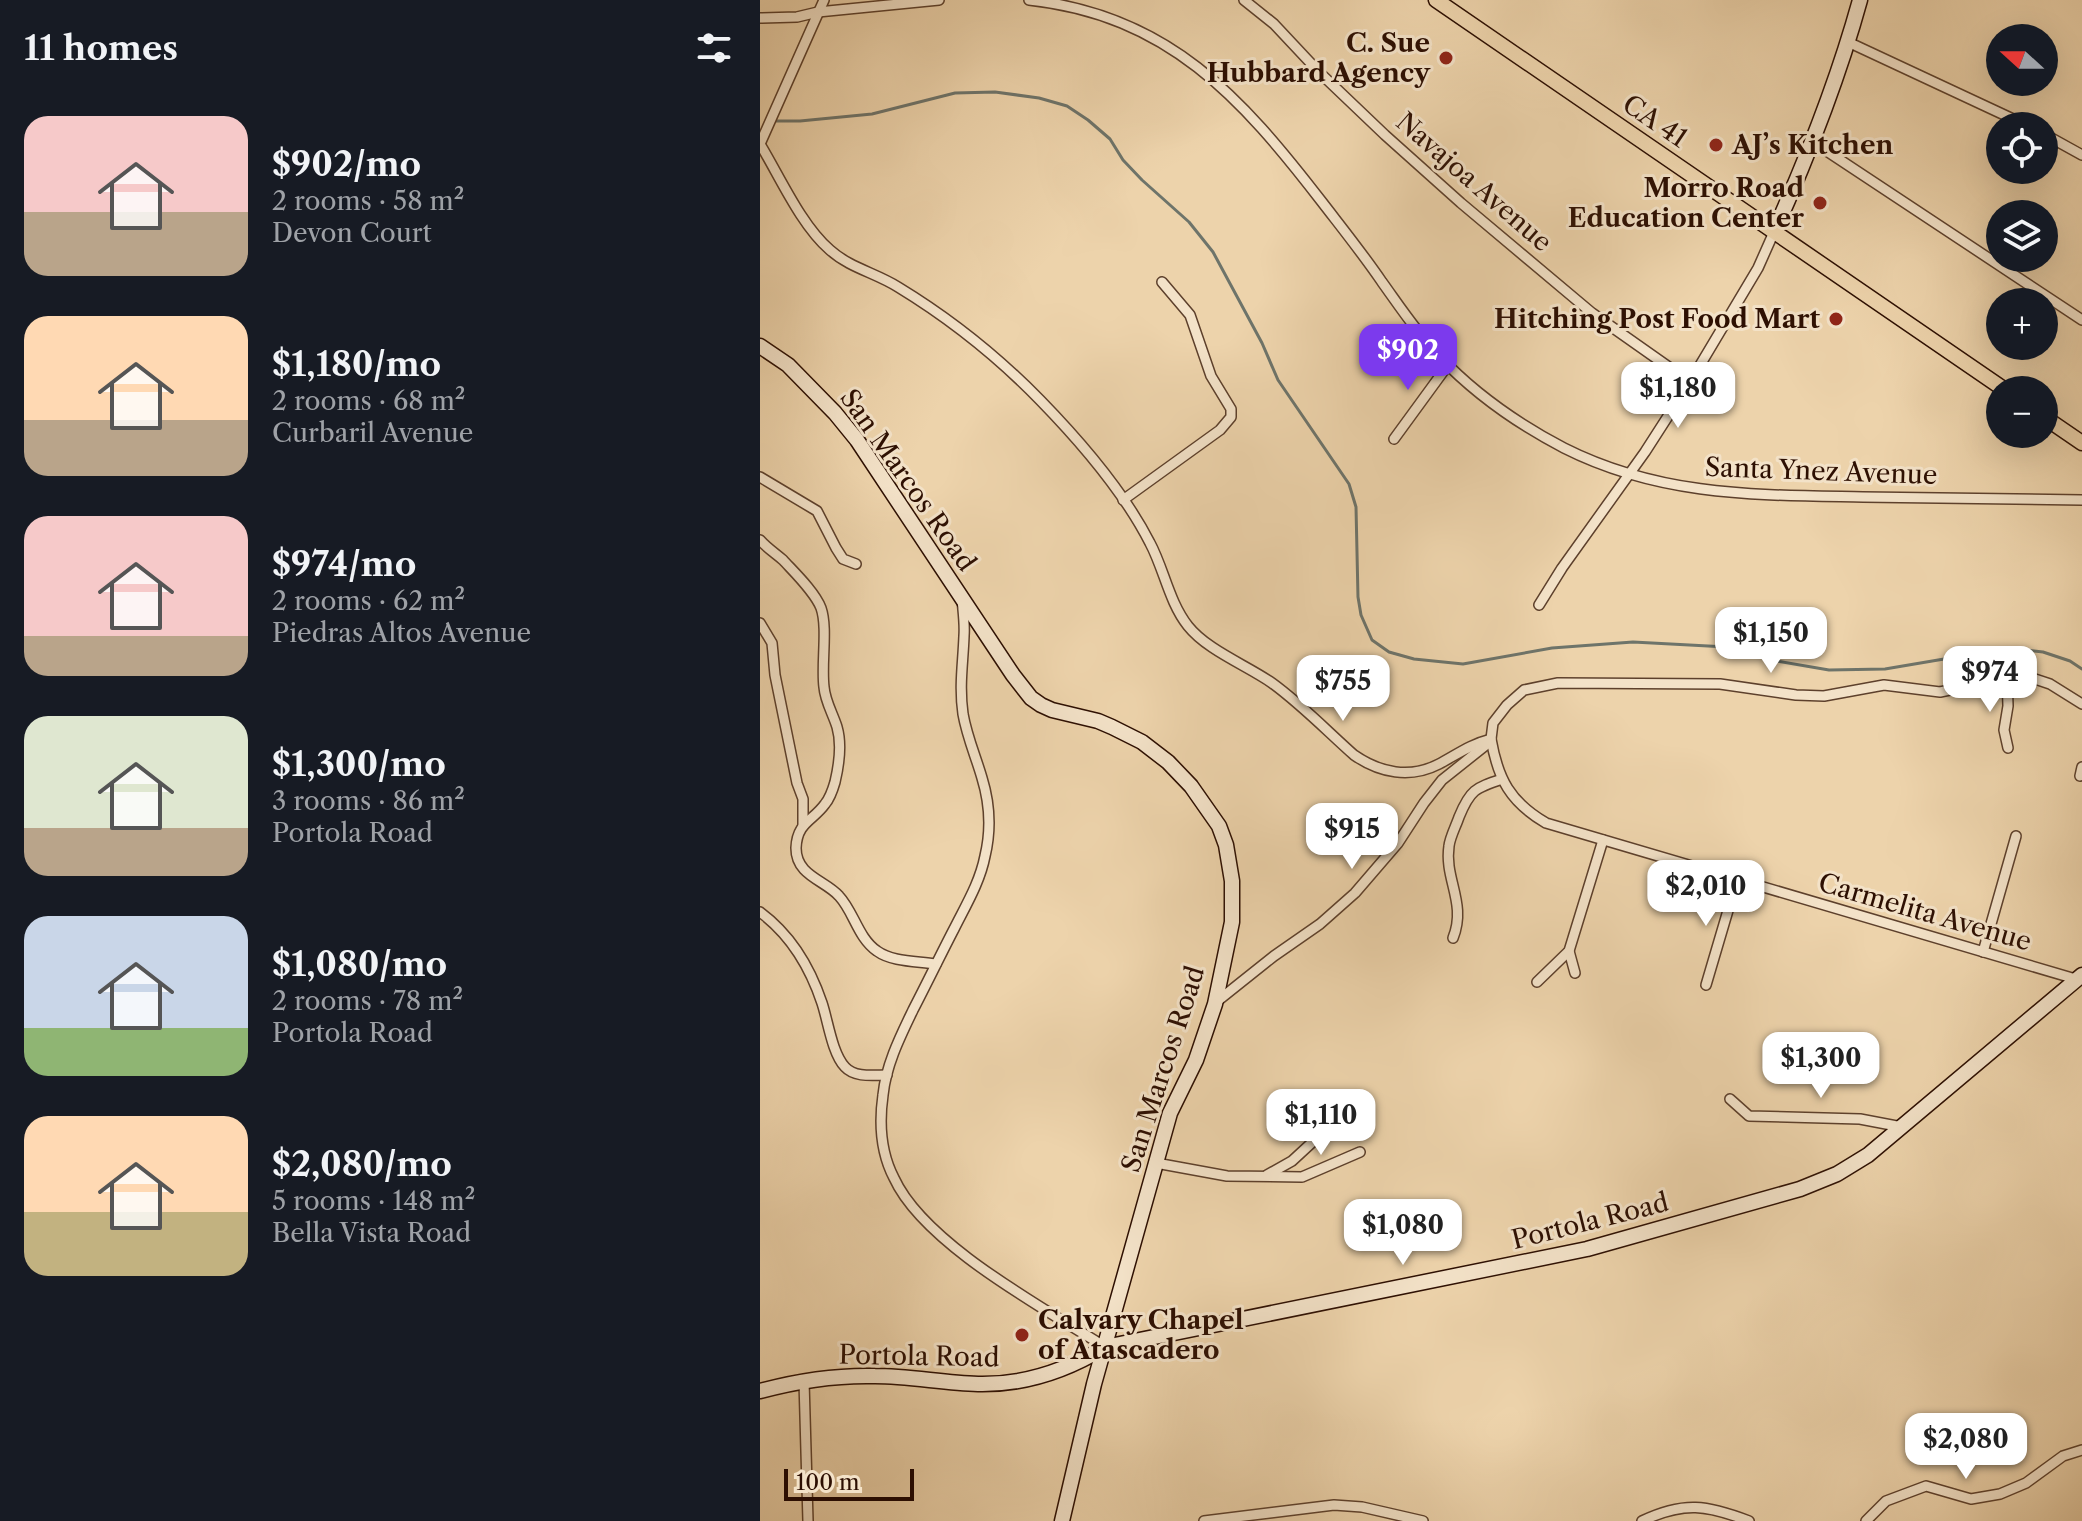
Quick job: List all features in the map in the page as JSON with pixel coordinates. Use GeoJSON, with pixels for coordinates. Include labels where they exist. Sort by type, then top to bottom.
{"type":"FeatureCollection","features":[{"type":"Feature","properties":{"kind":"main road","name":"CA 41"},"geometry":{"type":"LineString","coordinates":[[1436,0],[1986,377]]}},
{"type":"Feature","properties":{"kind":"main road"},"geometry":{"type":"LineString","coordinates":[[2058,427],[2082,443]]}},
{"type":"Feature","properties":{"kind":"street"},"geometry":{"type":"LineString","coordinates":[[824,0],[760,144],[808,226],[821,242],[855,268],[895,285],[943,317],[1005,367],[1087,452],[1123,500],[1152,547],[1180,614],[1189,627],[1210,645],[1286,694],[1354,755],[1387,771],[1416,773],[1436,766],[1476,743],[1491,739]]}},
{"type":"Feature","properties":{"kind":"street"},"geometry":{"type":"LineString","coordinates":[[760,18],[797,17],[818,12],[939,0]]}},
{"type":"Feature","properties":{"kind":"street","name":"Santa Ynez Avenue"},"geometry":{"type":"LineString","coordinates":[[1029,0],[1079,8],[1125,24],[1182,56],[1215,81],[1280,148],[1382,281],[1413,327],[1448,365],[1499,408],[1567,449],[1603,465],[1662,483],[1701,490],[1757,495],[2082,500]]}},
{"type":"Feature","properties":{"kind":"street","name":"Navajoa Avenue"},"geometry":{"type":"LineString","coordinates":[[1244,0],[1274,24],[1319,72],[1461,203],[1592,313],[1690,382]]}},
{"type":"Feature","properties":{"kind":"street"},"geometry":{"type":"LineString","coordinates":[[1539,605],[1690,382],[1758,268],[1813,142],[1860,0]]}},
{"type":"Feature","properties":{"kind":"street"},"geometry":{"type":"LineString","coordinates":[[1848,42],[1998,112]]}},
{"type":"Feature","properties":{"kind":"street"},"geometry":{"type":"LineString","coordinates":[[1813,142],[2082,320]]}},
{"type":"Feature","properties":{"kind":"street"},"geometry":{"type":"LineString","coordinates":[[2058,142],[2082,155]]}},
{"type":"Feature","properties":{"kind":"street"},"geometry":{"type":"LineString","coordinates":[[1123,500],[1220,430],[1231,417],[1231,409],[1211,376],[1190,315],[1162,282]]}},
{"type":"Feature","properties":{"kind":"street","name":"San Marcos Road"},"geometry":{"type":"LineString","coordinates":[[760,346],[788,365],[850,431],[1031,698],[1052,710],[1098,721],[1149,747],[1180,773],[1214,819],[1226,845],[1232,902],[1229,939],[1215,1004],[1196,1060],[1170,1113],[1094,1384],[1062,1521]]}},
{"type":"Feature","properties":{"kind":"street"},"geometry":{"type":"LineString","coordinates":[[1394,439],[1448,365]]}},
{"type":"Feature","properties":{"kind":"street"},"geometry":{"type":"LineString","coordinates":[[760,477],[817,511],[843,559],[856,564]]}},
{"type":"Feature","properties":{"kind":"street"},"geometry":{"type":"LineString","coordinates":[[762,546],[782,560],[808,588],[823,617],[824,690],[838,731],[840,748],[835,783],[829,797],[803,826]]}},
{"type":"Feature","properties":{"kind":"street"},"geometry":{"type":"LineString","coordinates":[[961,597],[965,635],[961,694],[967,733],[985,790],[989,832],[985,860],[976,886],[894,1052],[887,1075],[882,1113],[883,1146],[893,1177],[911,1205],[940,1235],[969,1259],[1105,1347]]}},
{"type":"Feature","properties":{"kind":"street"},"geometry":{"type":"LineString","coordinates":[[760,623],[772,643],[775,675],[803,799],[803,826],[796,848],[800,863],[810,876],[839,896],[869,944],[884,955],[936,964]]}},
{"type":"Feature","properties":{"kind":"street"},"geometry":{"type":"LineString","coordinates":[[2007,675],[2008,706],[2004,730],[2008,748]]}},
{"type":"Feature","properties":{"kind":"street"},"geometry":{"type":"LineString","coordinates":[[1215,1004],[1274,956],[1320,924],[1355,893],[1398,843],[1442,780],[1481,751],[1491,739],[1493,723],[1524,690],[1558,683],[1720,684],[1824,696],[1884,685],[1940,692],[2007,675],[2023,675],[2050,684],[2082,704]]}},
{"type":"Feature","properties":{"kind":"street","name":"Carmelita Avenue"},"geometry":{"type":"LineString","coordinates":[[1491,739],[1502,779],[1516,801],[1530,814],[1560,828],[2080,979]]}},
{"type":"Feature","properties":{"kind":"street"},"geometry":{"type":"LineString","coordinates":[[1453,938],[1459,923],[1449,864],[1449,845],[1466,798],[1476,788],[1502,779]]}},
{"type":"Feature","properties":{"kind":"street"},"geometry":{"type":"LineString","coordinates":[[1983,952],[2016,836]]}},
{"type":"Feature","properties":{"kind":"street"},"geometry":{"type":"LineString","coordinates":[[1537,982],[1569,951],[1603,840]]}},
{"type":"Feature","properties":{"kind":"street"},"geometry":{"type":"LineString","coordinates":[[1706,985],[1737,880]]}},
{"type":"Feature","properties":{"kind":"street"},"geometry":{"type":"LineString","coordinates":[[760,912],[797,948],[823,1006],[825,1020],[845,1067],[856,1074],[887,1075]]}},
{"type":"Feature","properties":{"kind":"street"},"geometry":{"type":"LineString","coordinates":[[1569,951],[1575,973]]}},
{"type":"Feature","properties":{"kind":"street","name":"Portola Road"},"geometry":{"type":"LineString","coordinates":[[760,1391],[844,1376],[975,1384],[1014,1382],[1053,1373],[1105,1347],[1611,1243],[1818,1183],[1868,1155],[2080,979]]}},
{"type":"Feature","properties":{"kind":"street"},"geometry":{"type":"LineString","coordinates":[[1264,1177],[1292,1161],[1318,1137],[1328,1099]]}},
{"type":"Feature","properties":{"kind":"street"},"geometry":{"type":"LineString","coordinates":[[1730,1099],[1749,1116],[1860,1119],[1902,1127]]}},
{"type":"Feature","properties":{"kind":"street"},"geometry":{"type":"LineString","coordinates":[[1156,1163],[1227,1176],[1302,1177],[1360,1152]]}},
{"type":"Feature","properties":{"kind":"street"},"geometry":{"type":"LineString","coordinates":[[804,1381],[808,1521]]}},
{"type":"Feature","properties":{"kind":"street"},"geometry":{"type":"LineString","coordinates":[[1866,1521],[1886,1501],[1926,1486],[1971,1499],[2000,1494],[2026,1483],[2063,1456],[2082,1450]]}},
{"type":"Feature","properties":{"kind":"street"},"geometry":{"type":"LineString","coordinates":[[1204,1521],[1334,1505],[1362,1507],[1423,1521]]}},
{"type":"Feature","properties":{"kind":"street"},"geometry":{"type":"LineString","coordinates":[[1642,1521],[1661,1513],[1702,1506],[1749,1521]]}},
{"type":"Feature","properties":{"kind":"waterway"},"geometry":{"type":"LineString","coordinates":[[775,121],[872,114],[955,93],[995,92],[1039,98],[1067,106],[1110,139],[1123,160],[1189,222],[1213,252],[1262,343],[1278,380],[1349,484],[1356,507],[1361,615],[1372,640],[1389,652],[1414,659],[1463,664],[1552,648],[1633,642],[1727,647],[1771,660],[1829,670],[1885,669],[2009,648],[2043,652],[2070,661],[2082,669]]}},
{"type":"Feature","properties":{"kind":"place","name":"C. Sue Hubbard Agency"},"geometry":{"type":"Point","coordinates":[1446,58]}},
{"type":"Feature","properties":{"kind":"place","name":"AJ’s Kitchen"},"geometry":{"type":"Point","coordinates":[1716,145]}},
{"type":"Feature","properties":{"kind":"place","name":"Morro Road Education Center"},"geometry":{"type":"Point","coordinates":[1820,203]}},
{"type":"Feature","properties":{"kind":"place","name":"Hitching Post Food Mart"},"geometry":{"type":"Point","coordinates":[1836,319]}},
{"type":"Feature","properties":{"kind":"place","name":"Calvary Chapel of Atascadero"},"geometry":{"type":"Point","coordinates":[1022,1335]}}]}
